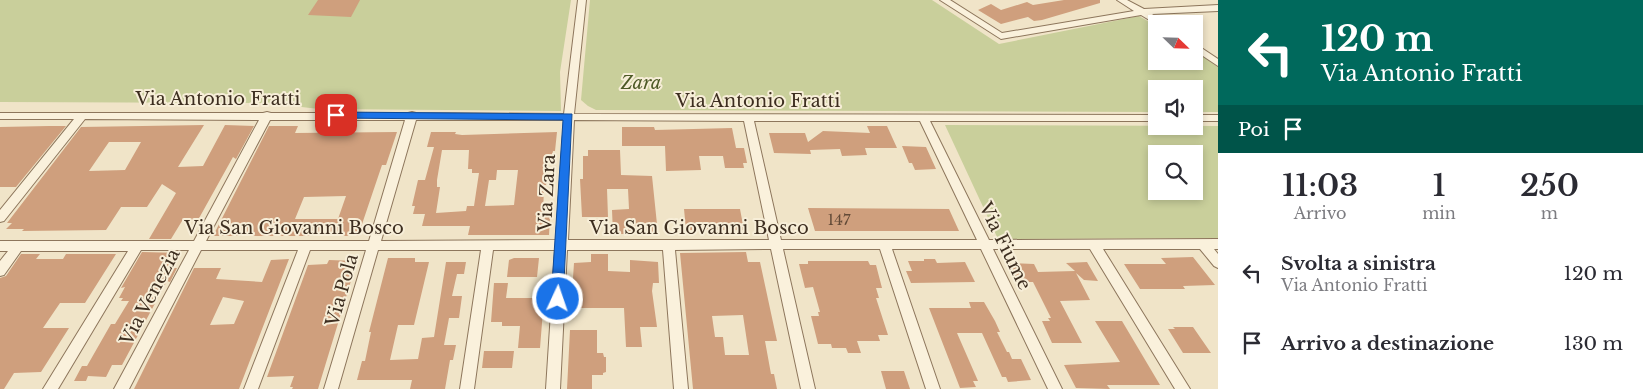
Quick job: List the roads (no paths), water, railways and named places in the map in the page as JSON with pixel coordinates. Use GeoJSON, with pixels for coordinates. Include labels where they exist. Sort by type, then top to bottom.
{"type":"FeatureCollection","features":[{"type":"Feature","properties":{"kind":"street","name":"Via Zara"},"geometry":{"type":"LineString","coordinates":[[552,389],[569,116],[582,0]]}},
{"type":"Feature","properties":{"kind":"street"},"geometry":{"type":"LineString","coordinates":[[944,0],[990,32],[1002,36],[1037,32],[1143,12],[1218,8]]}},
{"type":"Feature","properties":{"kind":"street"},"geometry":{"type":"LineString","coordinates":[[1121,0],[1148,15]]}},
{"type":"Feature","properties":{"kind":"street"},"geometry":{"type":"LineString","coordinates":[[1203,52],[1218,63]]}},
{"type":"Feature","properties":{"kind":"street","name":"Via Venezia"},"geometry":{"type":"LineString","coordinates":[[121,389],[267,115]]}},
{"type":"Feature","properties":{"kind":"street","name":"Via Antonio Fratti"},"geometry":{"type":"LineString","coordinates":[[0,116],[412,115],[1148,118]]}},
{"type":"Feature","properties":{"kind":"street","name":"Via Pola"},"geometry":{"type":"LineString","coordinates":[[331,389],[412,115]]}},
{"type":"Feature","properties":{"kind":"street"},"geometry":{"type":"LineString","coordinates":[[0,218],[82,116]]}},
{"type":"Feature","properties":{"kind":"street"},"geometry":{"type":"LineString","coordinates":[[748,117],[808,389]]}},
{"type":"Feature","properties":{"kind":"street","name":"Via Fiume"},"geometry":{"type":"LineString","coordinates":[[923,117],[1055,389]]}},
{"type":"Feature","properties":{"kind":"street"},"geometry":{"type":"LineString","coordinates":[[1203,118],[1218,118]]}},
{"type":"Feature","properties":{"kind":"street"},"geometry":{"type":"LineString","coordinates":[[1204,244],[1218,263]]}},
{"type":"Feature","properties":{"kind":"street","name":"Via San Giovanni Bosco"},"geometry":{"type":"LineString","coordinates":[[0,246],[1218,244]]}},
{"type":"Feature","properties":{"kind":"street"},"geometry":{"type":"LineString","coordinates":[[669,245],[681,389]]}},
{"type":"Feature","properties":{"kind":"street"},"geometry":{"type":"LineString","coordinates":[[1094,245],[1183,389]]}},
{"type":"Feature","properties":{"kind":"street"},"geometry":{"type":"LineString","coordinates":[[0,271],[18,246]]}},
{"type":"Feature","properties":{"kind":"street"},"geometry":{"type":"LineString","coordinates":[[50,389],[137,246]]}},
{"type":"Feature","properties":{"kind":"street"},"geometry":{"type":"LineString","coordinates":[[251,389],[306,246]]}},
{"type":"Feature","properties":{"kind":"street"},"geometry":{"type":"LineString","coordinates":[[467,389],[488,246]]}},
{"type":"Feature","properties":{"kind":"street"},"geometry":{"type":"LineString","coordinates":[[885,246],[933,389]]}},
{"type":"Feature","properties":{"kind":"park label","name":"Zara"},"geometry":{"type":"Point","coordinates":[641,83]}}]}
